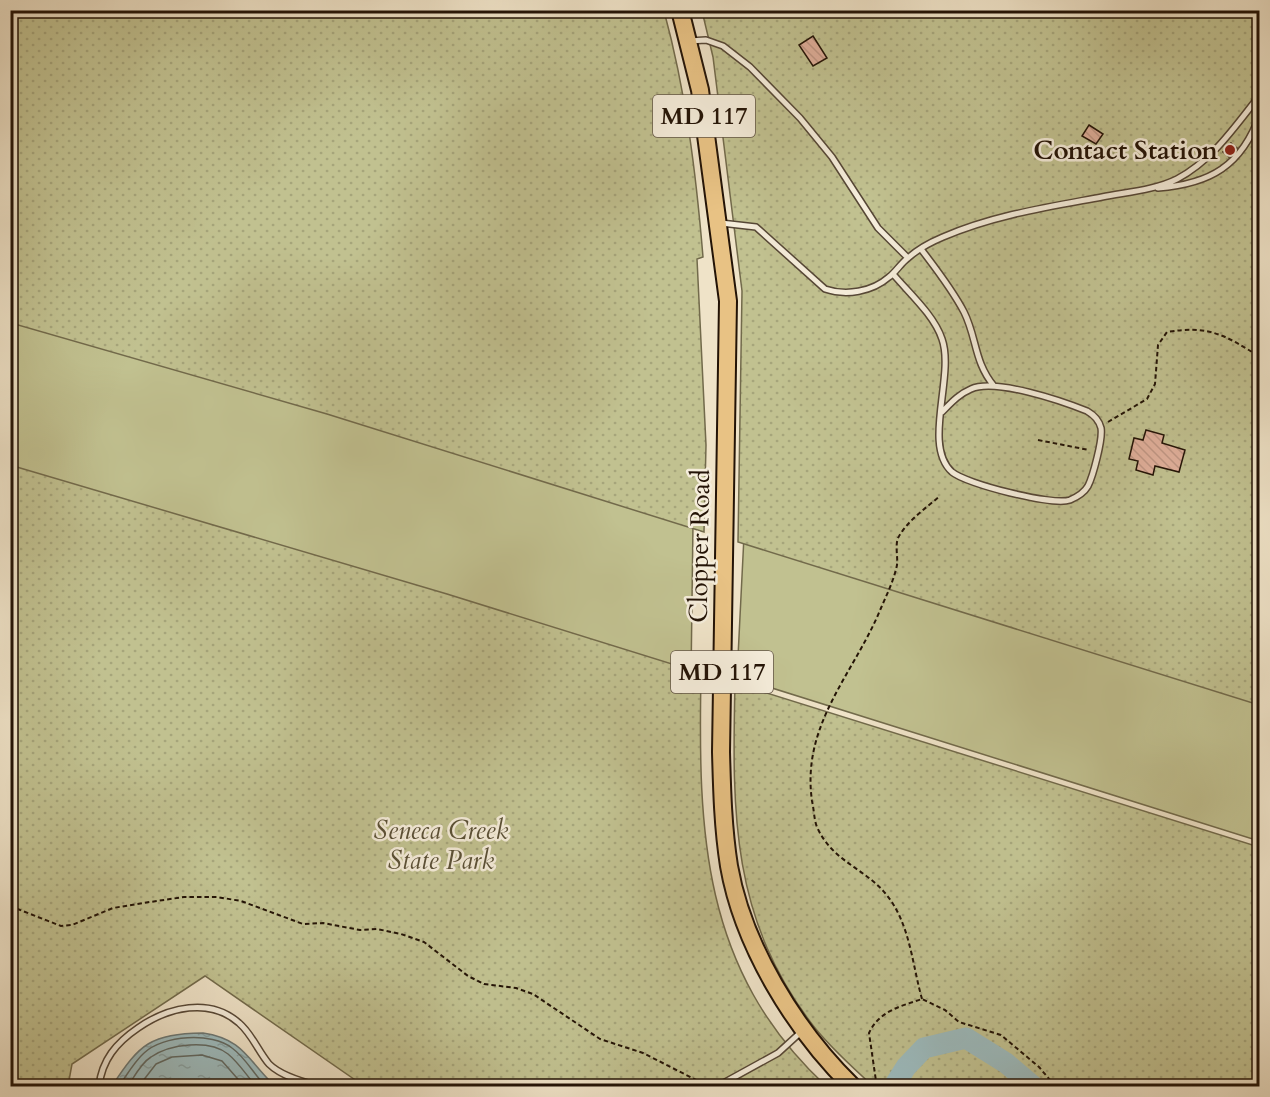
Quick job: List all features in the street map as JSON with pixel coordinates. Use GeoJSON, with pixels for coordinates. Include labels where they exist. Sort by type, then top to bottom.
{"type":"FeatureCollection","features":[{"type":"Feature","properties":{"kind":"main road","name":"Clopper Road"},"geometry":{"type":"LineString","coordinates":[[680,10],[700,90],[720,223],[728,301],[722,807],[729,866],[742,916],[781,996],[802,1031],[852,1086]]}},
{"type":"Feature","properties":{"kind":"lane"},"geometry":{"type":"LineString","coordinates":[[688,41],[706,40],[723,46],[750,67],[800,118],[832,157],[878,228],[908,258]]}},
{"type":"Feature","properties":{"kind":"lane"},"geometry":{"type":"LineString","coordinates":[[1150,188],[1174,181],[1206,161],[1260,95]]}},
{"type":"Feature","properties":{"kind":"lane"},"geometry":{"type":"LineString","coordinates":[[720,223],[756,227],[825,289],[838,293],[872,287],[893,274],[908,258],[921,249],[966,228],[1013,214],[1150,188],[1194,183],[1220,171],[1243,149],[1260,114]]}},
{"type":"Feature","properties":{"kind":"lane"},"geometry":{"type":"LineString","coordinates":[[921,249],[964,311],[971,328],[978,364],[994,386]]}},
{"type":"Feature","properties":{"kind":"lane"},"geometry":{"type":"LineString","coordinates":[[893,274],[934,325],[942,339],[945,368],[939,448],[940,455],[952,472],[970,481],[1047,502],[1069,500],[1081,494],[1088,487],[1102,436],[1095,416],[1078,407],[994,386],[972,388],[956,397],[942,412]]}},
{"type":"Feature","properties":{"kind":"lane"},"geometry":{"type":"LineString","coordinates":[[99,1086],[102,1067],[110,1053],[135,1030],[167,1012],[205,1007],[224,1012],[240,1024],[270,1064],[281,1072],[319,1086]]}},
{"type":"Feature","properties":{"kind":"lane"},"geometry":{"type":"LineString","coordinates":[[718,1086],[778,1053],[802,1031]]}},
{"type":"Feature","properties":{"kind":"path"},"geometry":{"type":"LineString","coordinates":[[1100,426],[1147,399],[1155,384],[1158,345],[1167,332],[1202,330],[1231,338],[1260,357]]}},
{"type":"Feature","properties":{"kind":"path"},"geometry":{"type":"LineString","coordinates":[[1038,440],[1098,452]]}},
{"type":"Feature","properties":{"kind":"path"},"geometry":{"type":"LineString","coordinates":[[922,999],[910,945],[899,914],[885,891],[830,848],[816,826],[811,788],[811,764],[813,745],[826,712],[878,616],[890,586],[897,564],[897,540],[909,523],[940,496]]}},
{"type":"Feature","properties":{"kind":"path"},"geometry":{"type":"LineString","coordinates":[[10,906],[61,926],[72,925],[113,908],[184,897],[217,897],[241,901],[303,924],[323,923],[401,934],[424,942],[483,984],[516,988],[533,994],[600,1039],[643,1053],[708,1086]]}},
{"type":"Feature","properties":{"kind":"path"},"geometry":{"type":"LineString","coordinates":[[874,1086],[876,1081],[868,1033],[887,1011],[922,999],[945,1010],[959,1022],[1002,1035],[1039,1067],[1055,1086]]}},
{"type":"Feature","properties":{"kind":"green space"},"geometry":{"type":"Polygon","coordinates":[[[10,11],[664,11],[672,41],[689,133],[703,257],[697,259],[706,445],[704,532],[327,414],[11,323],[10,11]]]}},
{"type":"Feature","properties":{"kind":"green space"},"geometry":{"type":"Polygon","coordinates":[[[702,11],[1259,11],[1259,705],[738,542],[742,291],[713,57],[702,11]]]}},
{"type":"Feature","properties":{"kind":"green space"},"geometry":{"type":"Polygon","coordinates":[[[10,321],[283,396],[693,523],[691,678],[11,477],[10,321]]]}},
{"type":"Feature","properties":{"kind":"green space","name":"Seneca Creek State Park"},"geometry":{"type":"Polygon","coordinates":[[[10,465],[447,594],[701,673],[702,788],[706,843],[715,895],[731,946],[753,995],[785,1041],[826,1086],[364,1086],[205,976],[72,1064],[68,1086],[11,1086],[10,465]]]}},
{"type":"Feature","properties":{"kind":"green space"},"geometry":{"type":"Polygon","coordinates":[[[744,536],[1259,694],[1259,841],[737,677],[744,536]]]}},
{"type":"Feature","properties":{"kind":"green space"},"geometry":{"type":"Polygon","coordinates":[[[735,683],[1259,847],[1259,1086],[873,1086],[822,1036],[787,988],[767,947],[752,906],[742,864],[737,821],[734,777],[735,683]]]}},
{"type":"Feature","properties":{"kind":"water"},"geometry":{"type":"Polygon","coordinates":[[[203,1033],[228,1040],[237,1046],[275,1086],[112,1086],[131,1060],[149,1044],[171,1036],[203,1033]]]}},
{"type":"Feature","properties":{"kind":"building"},"geometry":{"type":"Polygon","coordinates":[[[813,36],[827,58],[813,66],[799,45],[813,36]]]}},
{"type":"Feature","properties":{"kind":"building"},"geometry":{"type":"Polygon","coordinates":[[[1089,125],[1103,134],[1096,144],[1082,136],[1089,125]]]}},
{"type":"Feature","properties":{"kind":"building","name":"Contact Station"},"geometry":{"type":"Polygon","coordinates":[[[1231,143],[1237,148],[1229,157],[1223,152],[1231,143]]]}},
{"type":"Feature","properties":{"kind":"building"},"geometry":{"type":"Polygon","coordinates":[[[1146,430],[1164,435],[1162,443],[1185,450],[1179,472],[1155,466],[1153,475],[1136,470],[1138,461],[1129,459],[1134,438],[1143,440],[1146,430]]]}},
{"type":"Feature","properties":{"kind":"waterway"},"geometry":{"type":"LineString","coordinates":[[894,1086],[906,1067],[924,1048],[966,1038],[1006,1063],[1033,1086]]}},
{"type":"Feature","properties":{"kind":"place","name":"Contact Station"},"geometry":{"type":"Point","coordinates":[1230,150]}}]}
